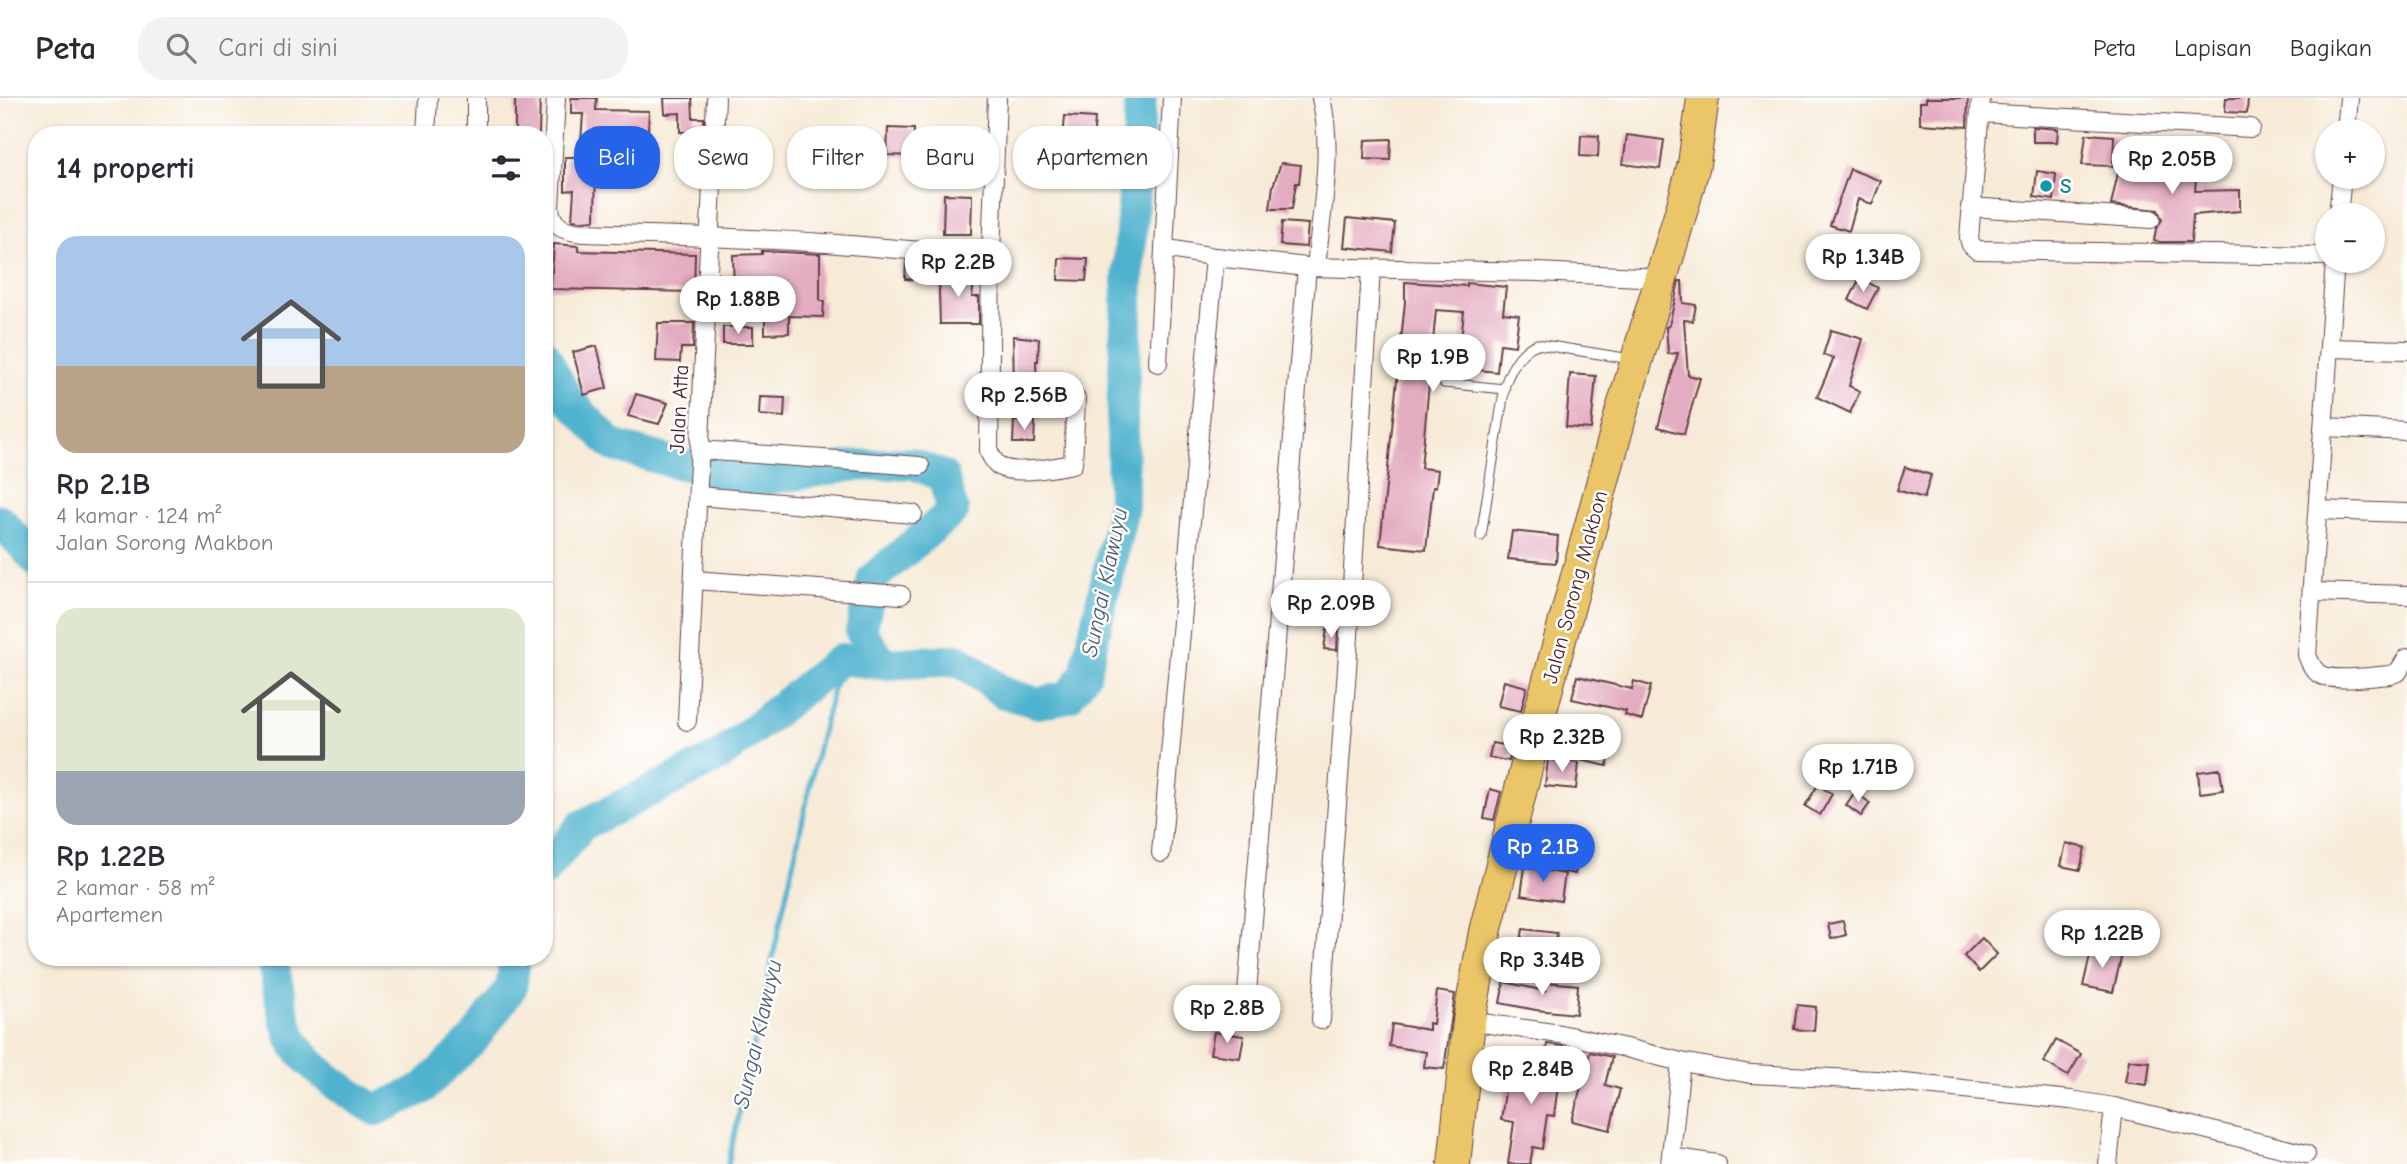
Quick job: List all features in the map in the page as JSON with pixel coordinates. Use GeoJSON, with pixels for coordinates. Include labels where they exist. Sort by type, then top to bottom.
{"type":"FeatureCollection","features":[{"type":"Feature","properties":{"kind":"highway","name":"Jalan Sorong Makbon"},"geometry":{"type":"LineString","coordinates":[[1454,1164],[1469,1021],[1485,932],[1539,717],[1636,360],[1693,164],[1703,98]]}},
{"type":"Feature","properties":{"kind":"street"},"geometry":{"type":"LineString","coordinates":[[426,126],[428,98]]}},
{"type":"Feature","properties":{"kind":"street"},"geometry":{"type":"LineString","coordinates":[[476,98],[476,126]]}},
{"type":"Feature","properties":{"kind":"street"},"geometry":{"type":"LineString","coordinates":[[553,153],[556,98]]}},
{"type":"Feature","properties":{"kind":"street","name":"Jalan Atta"},"geometry":{"type":"LineString","coordinates":[[687,721],[716,98]]}},
{"type":"Feature","properties":{"kind":"street"},"geometry":{"type":"LineString","coordinates":[[998,98],[991,254],[989,452],[999,466],[1012,470],[1073,464],[1076,399]]}},
{"type":"Feature","properties":{"kind":"street"},"geometry":{"type":"LineString","coordinates":[[1158,363],[1172,98]]}},
{"type":"Feature","properties":{"kind":"street"},"geometry":{"type":"LineString","coordinates":[[1246,1005],[1312,267],[1326,146],[1325,116],[1321,98]]}},
{"type":"Feature","properties":{"kind":"street"},"geometry":{"type":"LineString","coordinates":[[2347,119],[2349,98]]}},
{"type":"Feature","properties":{"kind":"street"},"geometry":{"type":"LineString","coordinates":[[2251,128],[1980,105],[1969,241],[1977,250],[2315,256]]}},
{"type":"Feature","properties":{"kind":"street"},"geometry":{"type":"LineString","coordinates":[[1970,207],[2151,219]]}},
{"type":"Feature","properties":{"kind":"street"},"geometry":{"type":"LineString","coordinates":[[553,225],[583,233],[710,235],[856,245],[910,252],[991,254]]}},
{"type":"Feature","properties":{"kind":"street"},"geometry":{"type":"LineString","coordinates":[[1164,248],[1214,257],[1312,267],[1538,272],[1661,278]]}},
{"type":"Feature","properties":{"kind":"street"},"geometry":{"type":"LineString","coordinates":[[1161,853],[1214,257]]}},
{"type":"Feature","properties":{"kind":"street"},"geometry":{"type":"LineString","coordinates":[[1321,1020],[1348,669],[1371,269]]}},
{"type":"Feature","properties":{"kind":"street"},"geometry":{"type":"LineString","coordinates":[[2333,273],[2307,655],[2313,668],[2321,675],[2334,678],[2390,676],[2398,673],[2407,658]]}},
{"type":"Feature","properties":{"kind":"street"},"geometry":{"type":"LineString","coordinates":[[2329,348],[2407,350]]}},
{"type":"Feature","properties":{"kind":"street"},"geometry":{"type":"LineString","coordinates":[[2324,427],[2407,431]]}},
{"type":"Feature","properties":{"kind":"street"},"geometry":{"type":"LineString","coordinates":[[700,450],[920,466]]}},
{"type":"Feature","properties":{"kind":"street"},"geometry":{"type":"LineString","coordinates":[[698,496],[913,514]]}},
{"type":"Feature","properties":{"kind":"street"},"geometry":{"type":"LineString","coordinates":[[2318,510],[2407,513]]}},
{"type":"Feature","properties":{"kind":"street"},"geometry":{"type":"LineString","coordinates":[[694,580],[901,595]]}},
{"type":"Feature","properties":{"kind":"street"},"geometry":{"type":"LineString","coordinates":[[2312,592],[2407,595]]}},
{"type":"Feature","properties":{"kind":"street"},"geometry":{"type":"LineString","coordinates":[[1469,1021],[1560,1034],[1681,1062],[1751,1074],[1920,1084],[2071,1100],[2114,1107],[2306,1154]]}},
{"type":"Feature","properties":{"kind":"street"},"geometry":{"type":"LineString","coordinates":[[1681,1062],[1671,1161],[1717,1164]]}},
{"type":"Feature","properties":{"kind":"street"},"geometry":{"type":"LineString","coordinates":[[2108,1164],[2114,1107]]}},
{"type":"Feature","properties":{"kind":"lane"},"geometry":{"type":"LineString","coordinates":[[1481,536],[1504,389],[1510,371],[1519,357],[1537,344],[1636,360]]}},
{"type":"Feature","properties":{"kind":"lane"},"geometry":{"type":"LineString","coordinates":[[1444,383],[1504,389]]}},
{"type":"Feature","properties":{"kind":"building"},"geometry":{"type":"Polygon","coordinates":[[[515,98],[540,98],[539,126],[515,126],[515,98]]]}},
{"type":"Feature","properties":{"kind":"building"},"geometry":{"type":"Polygon","coordinates":[[[571,98],[597,98],[596,110],[649,111],[648,126],[582,126],[583,114],[571,114],[571,98]]]}},
{"type":"Feature","properties":{"kind":"building"},"geometry":{"type":"Polygon","coordinates":[[[664,98],[692,98],[693,118],[704,118],[703,126],[680,126],[680,113],[665,114],[664,98]]]}},
{"type":"Feature","properties":{"kind":"building"},"geometry":{"type":"Polygon","coordinates":[[[1926,98],[1968,98],[1967,127],[1920,124],[1920,102],[1926,102],[1926,98]]]}},
{"type":"Feature","properties":{"kind":"building"},"geometry":{"type":"Polygon","coordinates":[[[2226,98],[2248,98],[2247,113],[2225,112],[2226,98]]]}},
{"type":"Feature","properties":{"kind":"building"},"geometry":{"type":"Polygon","coordinates":[[[1065,116],[1095,118],[1094,126],[1064,126],[1065,116]]]}},
{"type":"Feature","properties":{"kind":"building"},"geometry":{"type":"Polygon","coordinates":[[[2033,127],[2058,129],[2057,142],[2033,142],[2033,127]]]}},
{"type":"Feature","properties":{"kind":"building"},"geometry":{"type":"Polygon","coordinates":[[[888,128],[901,128],[901,156],[887,155],[888,128]]]}},
{"type":"Feature","properties":{"kind":"building"},"geometry":{"type":"Polygon","coordinates":[[[2086,134],[2114,136],[2113,166],[2082,165],[2086,134]]]}},
{"type":"Feature","properties":{"kind":"building"},"geometry":{"type":"Polygon","coordinates":[[[1581,135],[1599,136],[1598,157],[1580,156],[1581,135]]]}},
{"type":"Feature","properties":{"kind":"building"},"geometry":{"type":"Polygon","coordinates":[[[1627,135],[1664,140],[1660,169],[1623,164],[1627,135]]]}},
{"type":"Feature","properties":{"kind":"building"},"geometry":{"type":"Polygon","coordinates":[[[1391,139],[1390,160],[1364,159],[1365,140],[1391,139]]]}},
{"type":"Feature","properties":{"kind":"building"},"geometry":{"type":"Polygon","coordinates":[[[2167,150],[2198,154],[2195,191],[2240,190],[2240,211],[2193,215],[2191,242],[2161,242],[2154,241],[2156,229],[2162,220],[2158,210],[2111,205],[2119,168],[2164,171],[2167,150]]]}},
{"type":"Feature","properties":{"kind":"building"},"geometry":{"type":"Polygon","coordinates":[[[565,157],[574,157],[574,189],[595,189],[595,220],[572,220],[574,190],[565,191],[565,157]]]}},
{"type":"Feature","properties":{"kind":"building"},"geometry":{"type":"Polygon","coordinates":[[[1281,163],[1301,165],[1299,183],[1296,183],[1292,209],[1270,209],[1273,186],[1281,163]]]}},
{"type":"Feature","properties":{"kind":"building"},"geometry":{"type":"Polygon","coordinates":[[[1850,169],[1881,181],[1872,204],[1858,199],[1849,231],[1830,225],[1850,169]]]}},
{"type":"Feature","properties":{"kind":"building","name":"S"},"geometry":{"type":"Polygon","coordinates":[[[2037,171],[2056,174],[2054,200],[2034,197],[2037,171]]]}},
{"type":"Feature","properties":{"kind":"building"},"geometry":{"type":"Polygon","coordinates":[[[944,194],[972,195],[971,234],[943,234],[944,194]]]}},
{"type":"Feature","properties":{"kind":"building"},"geometry":{"type":"Polygon","coordinates":[[[1347,218],[1395,223],[1392,252],[1344,247],[1347,218]]]}},
{"type":"Feature","properties":{"kind":"building"},"geometry":{"type":"Polygon","coordinates":[[[1282,222],[1308,224],[1306,247],[1280,245],[1282,222]]]}},
{"type":"Feature","properties":{"kind":"building"},"geometry":{"type":"Polygon","coordinates":[[[554,244],[578,246],[578,251],[695,254],[694,292],[553,289],[554,244]]]}},
{"type":"Feature","properties":{"kind":"building"},"geometry":{"type":"Polygon","coordinates":[[[762,251],[820,254],[820,301],[824,301],[823,317],[789,316],[789,333],[765,334],[765,293],[734,293],[733,255],[762,254],[762,251]]]}},
{"type":"Feature","properties":{"kind":"building"},"geometry":{"type":"Polygon","coordinates":[[[1059,258],[1088,259],[1086,281],[1058,280],[1059,258]]]}},
{"type":"Feature","properties":{"kind":"building"},"geometry":{"type":"Polygon","coordinates":[[[906,261],[935,263],[934,281],[905,279],[906,261]]]}},
{"type":"Feature","properties":{"kind":"building"},"geometry":{"type":"Polygon","coordinates":[[[941,270],[975,273],[972,297],[979,297],[979,324],[940,324],[941,270]]]}},
{"type":"Feature","properties":{"kind":"building"},"geometry":{"type":"Polygon","coordinates":[[[1860,278],[1878,288],[1867,309],[1849,300],[1860,278]]]}},
{"type":"Feature","properties":{"kind":"building"},"geometry":{"type":"Polygon","coordinates":[[[1679,281],[1682,281],[1683,303],[1696,305],[1693,321],[1684,320],[1688,375],[1700,378],[1684,434],[1658,427],[1678,353],[1668,354],[1666,327],[1669,326],[1679,281]]]}},
{"type":"Feature","properties":{"kind":"building"},"geometry":{"type":"Polygon","coordinates":[[[1405,282],[1506,287],[1503,313],[1519,315],[1515,346],[1500,344],[1497,372],[1458,368],[1464,312],[1436,310],[1421,468],[1438,470],[1436,487],[1433,487],[1426,550],[1380,545],[1405,282]]]}},
{"type":"Feature","properties":{"kind":"building"},"geometry":{"type":"Polygon","coordinates":[[[658,323],[694,323],[693,348],[681,348],[680,362],[656,361],[658,323]]]}},
{"type":"Feature","properties":{"kind":"building"},"geometry":{"type":"Polygon","coordinates":[[[723,327],[753,327],[753,344],[723,344],[723,327]]]}},
{"type":"Feature","properties":{"kind":"building"},"geometry":{"type":"Polygon","coordinates":[[[1831,330],[1863,339],[1849,386],[1860,391],[1850,413],[1817,397],[1834,358],[1823,355],[1831,330]]]}},
{"type":"Feature","properties":{"kind":"building"},"geometry":{"type":"Polygon","coordinates":[[[1013,336],[1039,339],[1036,361],[1037,388],[1014,388],[1013,336]]]}},
{"type":"Feature","properties":{"kind":"building"},"geometry":{"type":"Polygon","coordinates":[[[597,346],[607,388],[584,395],[573,352],[597,346]]]}},
{"type":"Feature","properties":{"kind":"building"},"geometry":{"type":"Polygon","coordinates":[[[1570,374],[1596,376],[1591,429],[1566,427],[1570,374]]]}},
{"type":"Feature","properties":{"kind":"building"},"geometry":{"type":"Polygon","coordinates":[[[636,394],[668,403],[659,424],[628,416],[636,394]]]}},
{"type":"Feature","properties":{"kind":"building"},"geometry":{"type":"Polygon","coordinates":[[[760,397],[785,398],[784,417],[759,415],[760,397]]]}},
{"type":"Feature","properties":{"kind":"building"},"geometry":{"type":"Polygon","coordinates":[[[1014,421],[1035,421],[1034,443],[1013,443],[1014,421]]]}},
{"type":"Feature","properties":{"kind":"building"},"geometry":{"type":"Polygon","coordinates":[[[1905,467],[1931,475],[1924,498],[1897,490],[1905,467]]]}},
{"type":"Feature","properties":{"kind":"building"},"geometry":{"type":"Polygon","coordinates":[[[1512,531],[1558,536],[1556,563],[1508,559],[1512,531]]]}},
{"type":"Feature","properties":{"kind":"building"},"geometry":{"type":"Polygon","coordinates":[[[1327,629],[1338,630],[1337,650],[1324,649],[1327,629]]]}},
{"type":"Feature","properties":{"kind":"building"},"geometry":{"type":"Polygon","coordinates":[[[1577,676],[1632,689],[1634,681],[1651,686],[1642,720],[1625,715],[1626,711],[1572,699],[1577,676]]]}},
{"type":"Feature","properties":{"kind":"building"},"geometry":{"type":"Polygon","coordinates":[[[1504,681],[1527,687],[1521,711],[1498,706],[1504,681]]]}},
{"type":"Feature","properties":{"kind":"building"},"geometry":{"type":"Polygon","coordinates":[[[1577,733],[1613,742],[1607,766],[1571,758],[1577,733]]]}},
{"type":"Feature","properties":{"kind":"building"},"geometry":{"type":"Polygon","coordinates":[[[1492,743],[1513,747],[1509,761],[1489,758],[1492,743]]]}},
{"type":"Feature","properties":{"kind":"building"},"geometry":{"type":"Polygon","coordinates":[[[1548,759],[1579,763],[1576,789],[1545,786],[1548,759]]]}},
{"type":"Feature","properties":{"kind":"building"},"geometry":{"type":"Polygon","coordinates":[[[2220,769],[2223,790],[2200,793],[2198,772],[2220,769]]]}},
{"type":"Feature","properties":{"kind":"building"},"geometry":{"type":"Polygon","coordinates":[[[1818,785],[1832,794],[1820,815],[1805,806],[1818,785]]]}},
{"type":"Feature","properties":{"kind":"building"},"geometry":{"type":"Polygon","coordinates":[[[1490,789],[1501,792],[1494,820],[1484,818],[1490,789]]]}},
{"type":"Feature","properties":{"kind":"building"},"geometry":{"type":"Polygon","coordinates":[[[1855,792],[1870,803],[1861,816],[1846,805],[1855,792]]]}},
{"type":"Feature","properties":{"kind":"building"},"geometry":{"type":"Polygon","coordinates":[[[2066,843],[2085,848],[2080,870],[2061,866],[2066,843]]]}},
{"type":"Feature","properties":{"kind":"building"},"geometry":{"type":"Polygon","coordinates":[[[1564,854],[1578,856],[1575,874],[1561,871],[1564,854]]]}},
{"type":"Feature","properties":{"kind":"building"},"geometry":{"type":"Polygon","coordinates":[[[1525,867],[1565,874],[1561,901],[1521,895],[1525,867]]]}},
{"type":"Feature","properties":{"kind":"building"},"geometry":{"type":"Polygon","coordinates":[[[1843,921],[1846,935],[1831,939],[1828,924],[1843,921]]]}},
{"type":"Feature","properties":{"kind":"building"},"geometry":{"type":"Polygon","coordinates":[[[1523,929],[1557,933],[1553,958],[1519,953],[1523,929]]]}},
{"type":"Feature","properties":{"kind":"building"},"geometry":{"type":"Polygon","coordinates":[[[1982,938],[1997,954],[1979,972],[1964,956],[1982,938]]]}},
{"type":"Feature","properties":{"kind":"building"},"geometry":{"type":"Polygon","coordinates":[[[2092,947],[2122,954],[2113,992],[2083,986],[2092,947]]]}},
{"type":"Feature","properties":{"kind":"building"},"geometry":{"type":"Polygon","coordinates":[[[1504,982],[1545,991],[1546,982],[1578,985],[1576,1014],[1500,1003],[1504,982]]]}},
{"type":"Feature","properties":{"kind":"building"},"geometry":{"type":"Polygon","coordinates":[[[1437,991],[1455,994],[1444,1069],[1424,1067],[1426,1052],[1389,1046],[1392,1024],[1429,1030],[1429,1023],[1433,1024],[1437,991]]]}},
{"type":"Feature","properties":{"kind":"building"},"geometry":{"type":"Polygon","coordinates":[[[1797,1005],[1816,1007],[1814,1031],[1794,1029],[1797,1005]]]}},
{"type":"Feature","properties":{"kind":"building"},"geometry":{"type":"Polygon","coordinates":[[[1214,1032],[1244,1036],[1240,1058],[1210,1054],[1214,1032]]]}},
{"type":"Feature","properties":{"kind":"building"},"geometry":{"type":"Polygon","coordinates":[[[2056,1040],[2081,1054],[2068,1076],[2044,1062],[2056,1040]]]}},
{"type":"Feature","properties":{"kind":"building"},"geometry":{"type":"Polygon","coordinates":[[[1547,1044],[1563,1046],[1554,1116],[1547,1115],[1542,1149],[1533,1147],[1530,1164],[1508,1164],[1514,1122],[1501,1120],[1508,1071],[1543,1076],[1547,1044]]]}},
{"type":"Feature","properties":{"kind":"building"},"geometry":{"type":"Polygon","coordinates":[[[1590,1052],[1612,1057],[1605,1085],[1620,1089],[1610,1130],[1572,1121],[1590,1052]]]}},
{"type":"Feature","properties":{"kind":"building"},"geometry":{"type":"Polygon","coordinates":[[[2129,1060],[2150,1062],[2147,1085],[2125,1082],[2129,1060]]]}},
{"type":"Feature","properties":{"kind":"waterway","name":"Sungai Klawuyu"},"geometry":{"type":"LineString","coordinates":[[553,371],[567,398],[612,445],[672,462],[756,481],[851,466],[911,463],[943,476],[953,511],[873,578],[861,632],[884,664],[959,660],[1004,693],[1038,703],[1068,697],[1085,674],[1123,507],[1122,414],[1129,260],[1141,98]]}},
{"type":"Feature","properties":{"kind":"waterway","name":"Sungai Klawuyu"},"geometry":{"type":"LineString","coordinates":[[0,520],[28,552]]}},
{"type":"Feature","properties":{"kind":"waterway","name":"Sungai Klawuyu"},"geometry":{"type":"LineString","coordinates":[[728,1164],[819,744],[841,659]]}},
{"type":"Feature","properties":{"kind":"waterway","name":"Sungai Klawuyu"},"geometry":{"type":"LineString","coordinates":[[553,861],[581,826],[720,756],[841,659],[884,664]]}},
{"type":"Feature","properties":{"kind":"waterway","name":"Sungai Klawuyu"},"geometry":{"type":"LineString","coordinates":[[274,966],[285,1017],[296,1046],[323,1074],[376,1110],[422,1089],[474,1039],[511,988],[514,966]]}},
{"type":"Feature","properties":{"kind":"place","name":"S"},"geometry":{"type":"Point","coordinates":[2046,186]}}]}
